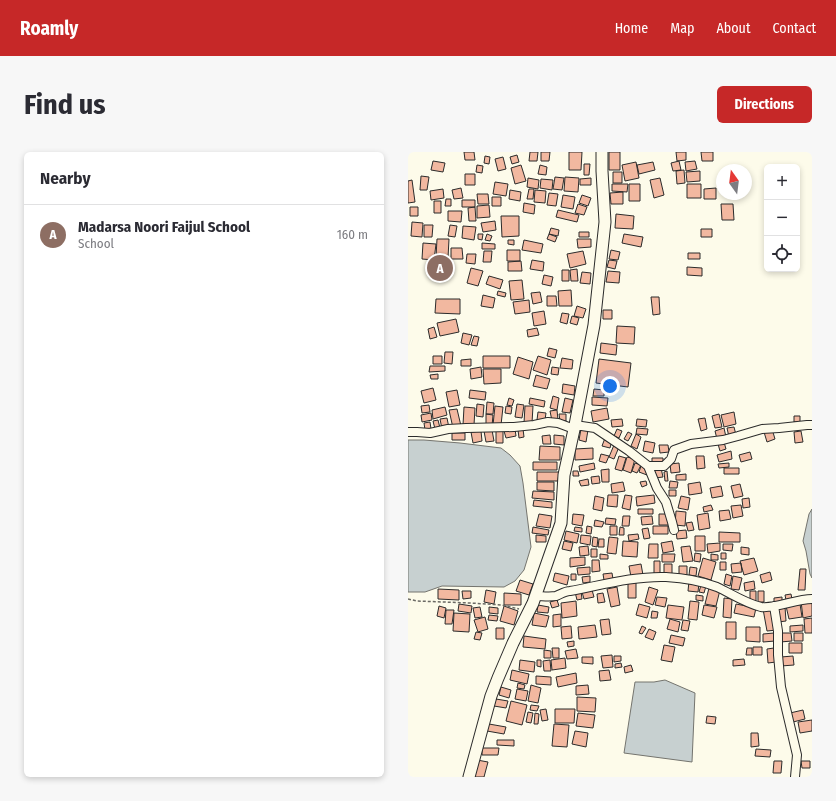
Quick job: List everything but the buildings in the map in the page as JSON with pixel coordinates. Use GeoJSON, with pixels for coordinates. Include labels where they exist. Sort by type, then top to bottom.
{"type":"FeatureCollection","features":[{"type":"Feature","properties":{"kind":"main road"},"geometry":{"type":"LineString","coordinates":[[469,777],[498,678],[513,643],[533,603],[561,523],[564,475],[594,325],[605,222],[602,152]]}},
{"type":"Feature","properties":{"kind":"street"},"geometry":{"type":"LineString","coordinates":[[408,432],[430,433],[448,429],[514,427],[548,422],[574,427],[595,428],[648,466],[657,488],[666,502],[674,530]]}},
{"type":"Feature","properties":{"kind":"street"},"geometry":{"type":"LineString","coordinates":[[648,466],[664,466],[671,459],[674,450],[691,444],[738,436],[762,429],[812,425]]}},
{"type":"Feature","properties":{"kind":"street"},"geometry":{"type":"LineString","coordinates":[[535,596],[558,595],[566,591],[638,578],[666,577],[693,579],[763,607],[804,599],[812,599]]}},
{"type":"Feature","properties":{"kind":"street"},"geometry":{"type":"LineString","coordinates":[[774,606],[778,631],[778,656],[781,687],[797,755],[795,777]]}},
{"type":"Feature","properties":{"kind":"path"},"geometry":{"type":"LineString","coordinates":[[408,599],[417,601],[502,606],[528,611]]}},
{"type":"Feature","properties":{"kind":"shaded area"},"geometry":{"type":"Polygon","coordinates":[[[408,440],[460,443],[501,448],[520,466],[531,547],[524,570],[515,581],[504,587],[442,586],[425,592],[408,592],[408,440]]]}},
{"type":"Feature","properties":{"kind":"shaded area"},"geometry":{"type":"Polygon","coordinates":[[[812,509],[812,578],[803,541],[809,514],[812,509]]]}},
{"type":"Feature","properties":{"kind":"shaded area"},"geometry":{"type":"Polygon","coordinates":[[[665,680],[695,693],[692,762],[624,753],[635,682],[654,682],[665,680]]]}},
{"type":"Feature","properties":{"kind":"place","name":"Madarsa Noori Faijul School"},"geometry":{"type":"Point","coordinates":[440,268]}}]}
